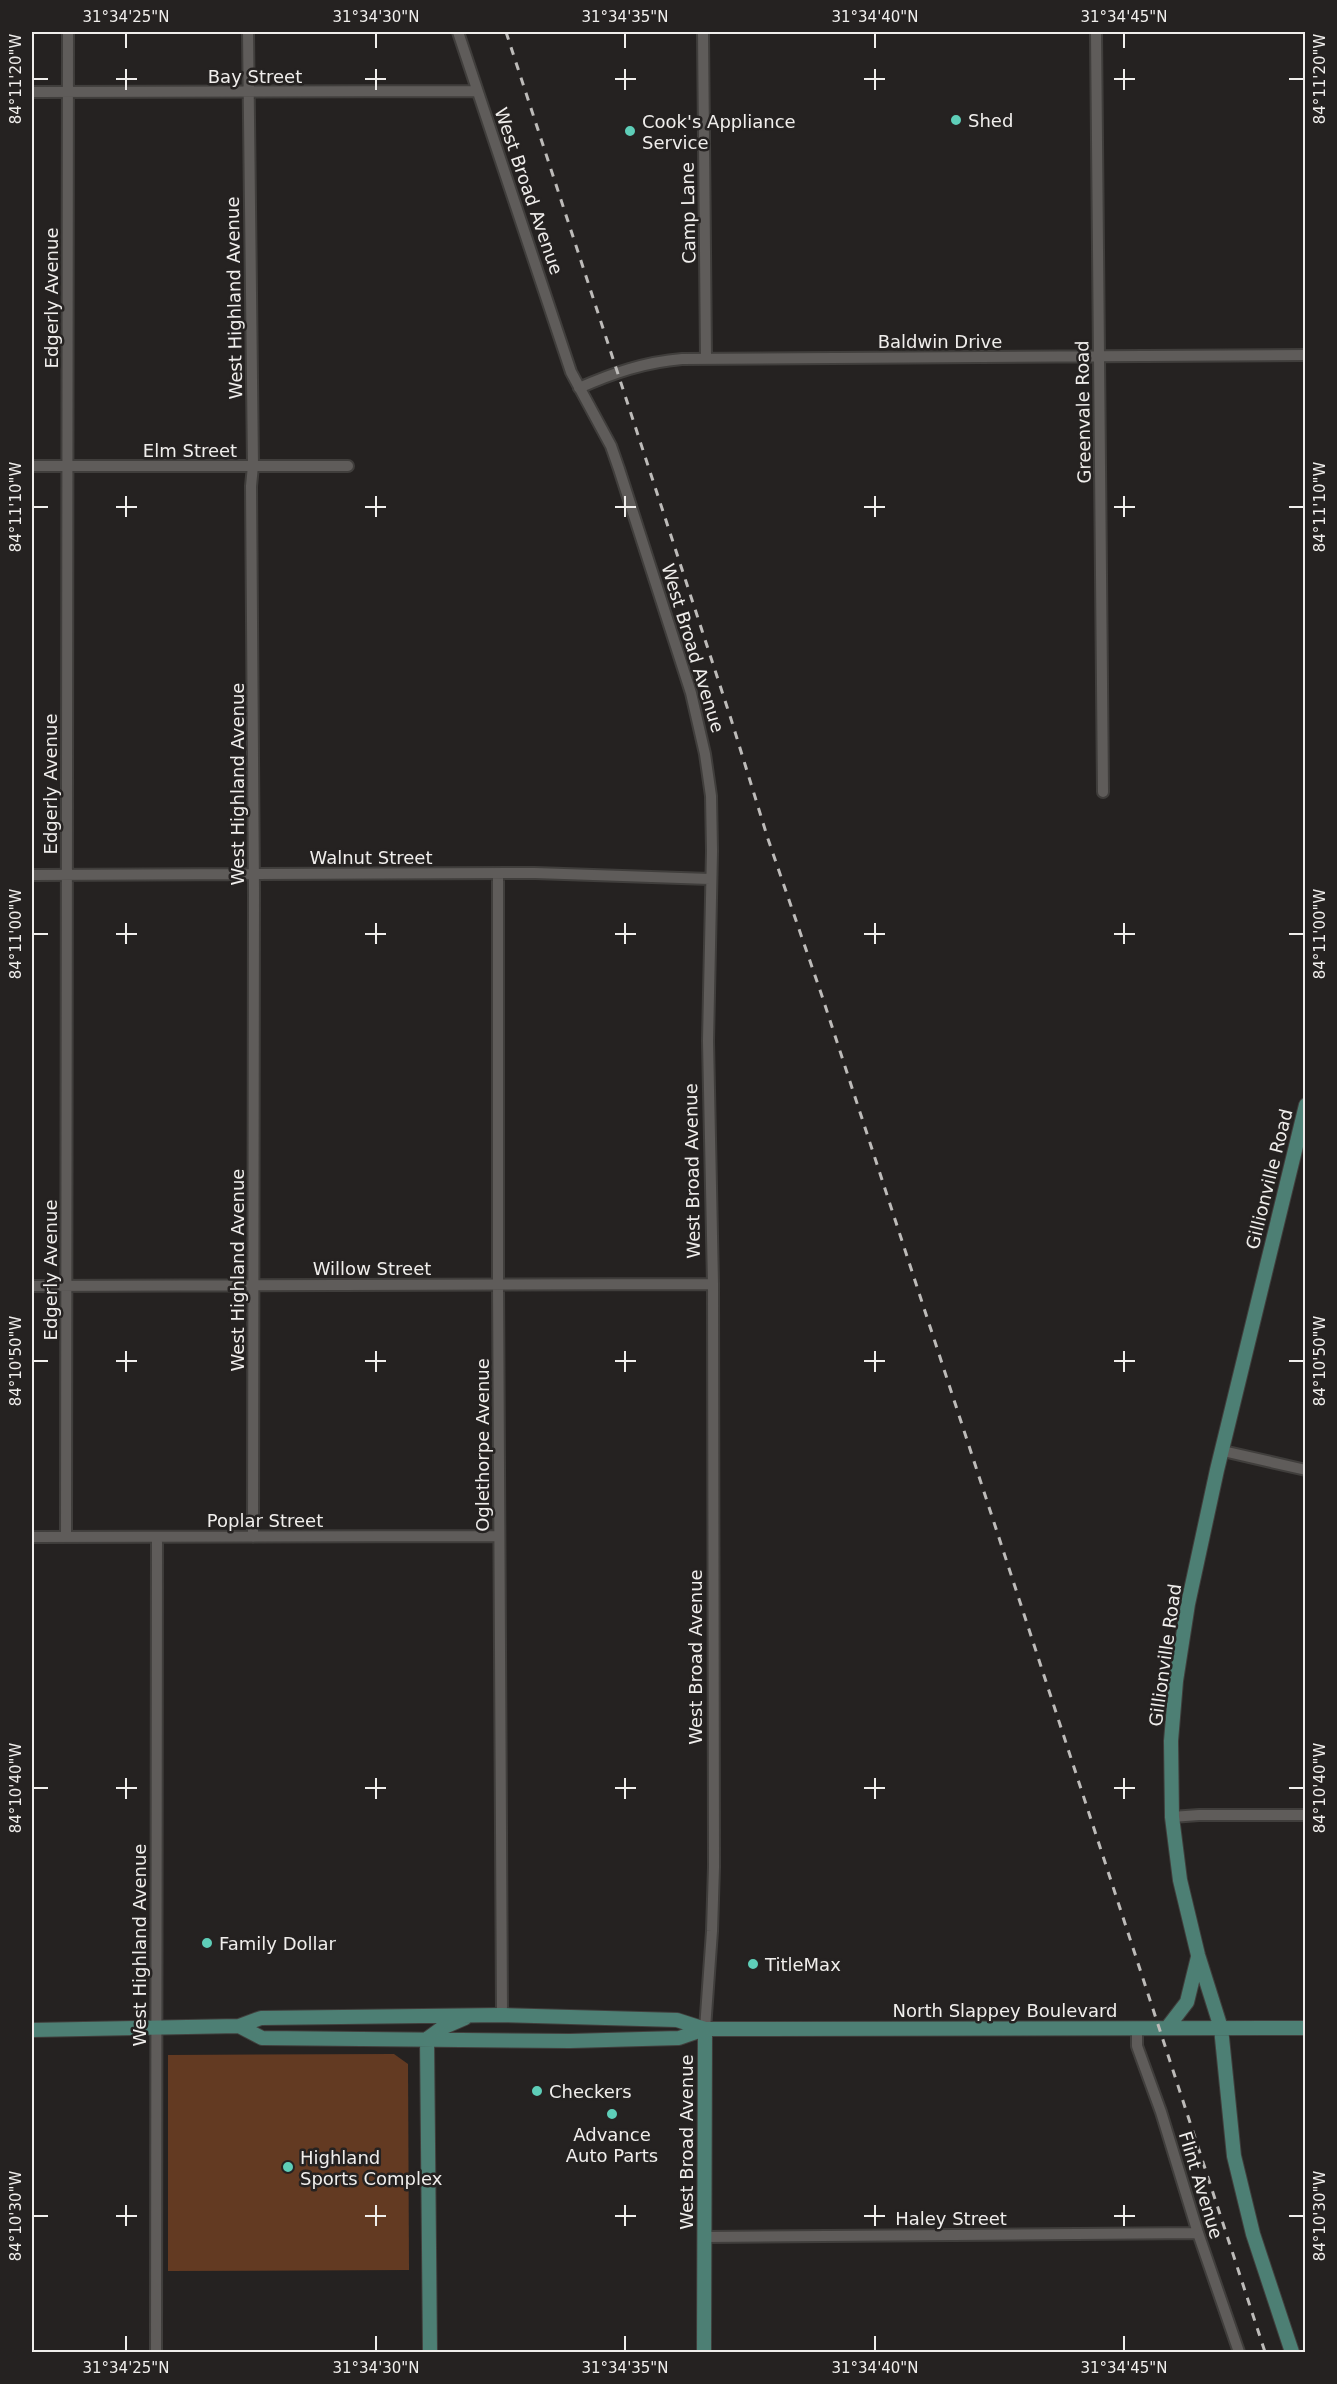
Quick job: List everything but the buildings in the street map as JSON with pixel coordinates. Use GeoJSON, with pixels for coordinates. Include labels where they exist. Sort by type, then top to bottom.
{"type":"FeatureCollection","features":[{"type":"Feature","properties":{"kind":"main road","name":"Gillionville Road"},"geometry":{"type":"LineString","coordinates":[[1292,2352],[1253,2234],[1234,2156],[1221,2028],[1183,1898],[1172,1817],[1171,1742],[1176,1681],[1188,1604],[1305,1105]]}},
{"type":"Feature","properties":{"kind":"main road"},"geometry":{"type":"LineString","coordinates":[[1167,2028],[1187,2002],[1198,1955]]}},
{"type":"Feature","properties":{"kind":"main road"},"geometry":{"type":"LineString","coordinates":[[427,2039],[442,2028],[470,2015]]}},
{"type":"Feature","properties":{"kind":"main road","name":"North Slappey Boulevard"},"geometry":{"type":"LineString","coordinates":[[239,2026],[261,2018],[502,2015],[677,2020],[705,2029],[1305,2028]]}},
{"type":"Feature","properties":{"kind":"main road"},"geometry":{"type":"LineString","coordinates":[[391,2016],[420,2032],[427,2039],[430,2352]]}},
{"type":"Feature","properties":{"kind":"main road","name":"North Slappey Boulevard"},"geometry":{"type":"LineString","coordinates":[[239,2026],[262,2038],[570,2041],[679,2038],[705,2029]]}},
{"type":"Feature","properties":{"kind":"main road"},"geometry":{"type":"LineString","coordinates":[[32,2030],[239,2026]]}},
{"type":"Feature","properties":{"kind":"main road","name":"West Broad Avenue"},"geometry":{"type":"LineString","coordinates":[[704,2352],[705,2029]]}},
{"type":"Feature","properties":{"kind":"street","name":"Edgerly Avenue"},"geometry":{"type":"LineString","coordinates":[[66,1537],[68,32]]}},
{"type":"Feature","properties":{"kind":"street","name":"West Highland Avenue"},"geometry":{"type":"LineString","coordinates":[[248,32],[254,466],[251,486],[253,1537]]}},
{"type":"Feature","properties":{"kind":"street","name":"West Broad Avenue"},"geometry":{"type":"LineString","coordinates":[[458,32],[572,372],[611,446],[691,693],[705,754],[711,796],[708,1041],[713,1284],[714,1868],[705,2029]]}},
{"type":"Feature","properties":{"kind":"street","name":"Camp Lane"},"geometry":{"type":"LineString","coordinates":[[703,32],[706,359]]}},
{"type":"Feature","properties":{"kind":"street","name":"Greenvale Road"},"geometry":{"type":"LineString","coordinates":[[1096,32],[1102,792]]}},
{"type":"Feature","properties":{"kind":"street","name":"Bay Street"},"geometry":{"type":"LineString","coordinates":[[32,92],[477,91]]}},
{"type":"Feature","properties":{"kind":"street","name":"Baldwin Drive"},"geometry":{"type":"LineString","coordinates":[[579,388],[608,375],[660,361],[1305,355]]}},
{"type":"Feature","properties":{"kind":"street","name":"Elm Street"},"geometry":{"type":"LineString","coordinates":[[32,466],[348,466]]}},
{"type":"Feature","properties":{"kind":"street","name":"Walnut Street"},"geometry":{"type":"LineString","coordinates":[[32,875],[535,873],[710,879]]}},
{"type":"Feature","properties":{"kind":"street","name":"Oglethorpe Avenue"},"geometry":{"type":"LineString","coordinates":[[498,874],[502,2015]]}},
{"type":"Feature","properties":{"kind":"street","name":"Willow Street"},"geometry":{"type":"LineString","coordinates":[[32,1286],[713,1284]]}},
{"type":"Feature","properties":{"kind":"street"},"geometry":{"type":"LineString","coordinates":[[1223,1451],[1305,1470]]}},
{"type":"Feature","properties":{"kind":"street","name":"Poplar Street"},"geometry":{"type":"LineString","coordinates":[[32,1537],[499,1536]]}},
{"type":"Feature","properties":{"kind":"street","name":"West Highland Avenue"},"geometry":{"type":"LineString","coordinates":[[156,2352],[157,1537]]}},
{"type":"Feature","properties":{"kind":"street"},"geometry":{"type":"LineString","coordinates":[[1172,1817],[1305,1815]]}},
{"type":"Feature","properties":{"kind":"street","name":"Flint Avenue"},"geometry":{"type":"LineString","coordinates":[[1137,2028],[1137,2046],[1161,2112],[1198,2233],[1239,2352]]}},
{"type":"Feature","properties":{"kind":"street","name":"Haley Street"},"geometry":{"type":"LineString","coordinates":[[704,2237],[1198,2233]]}},
{"type":"Feature","properties":{"kind":"shaded area","name":"Highland Sports Complex"},"geometry":{"type":"Polygon","coordinates":[[[394,2054],[408,2064],[409,2270],[168,2271],[168,2055],[394,2054]]]}},
{"type":"Feature","properties":{"kind":"railway"},"geometry":{"type":"LineString","coordinates":[[506,32],[731,719],[768,839],[822,996],[1265,2352]]}},
{"type":"Feature","properties":{"kind":"place","name":"Shed"},"geometry":{"type":"Point","coordinates":[956,120]}},
{"type":"Feature","properties":{"kind":"place","name":"Cook's Appliance Service"},"geometry":{"type":"Point","coordinates":[630,131]}},
{"type":"Feature","properties":{"kind":"place","name":"Family Dollar"},"geometry":{"type":"Point","coordinates":[207,1943]}},
{"type":"Feature","properties":{"kind":"place","name":"TitleMax"},"geometry":{"type":"Point","coordinates":[753,1964]}},
{"type":"Feature","properties":{"kind":"place","name":"Checkers"},"geometry":{"type":"Point","coordinates":[537,2091]}},
{"type":"Feature","properties":{"kind":"place","name":"Advance Auto Parts"},"geometry":{"type":"Point","coordinates":[612,2114]}},
{"type":"Feature","properties":{"kind":"place","name":"Highland Sports Complex"},"geometry":{"type":"Point","coordinates":[288,2167]}}]}
